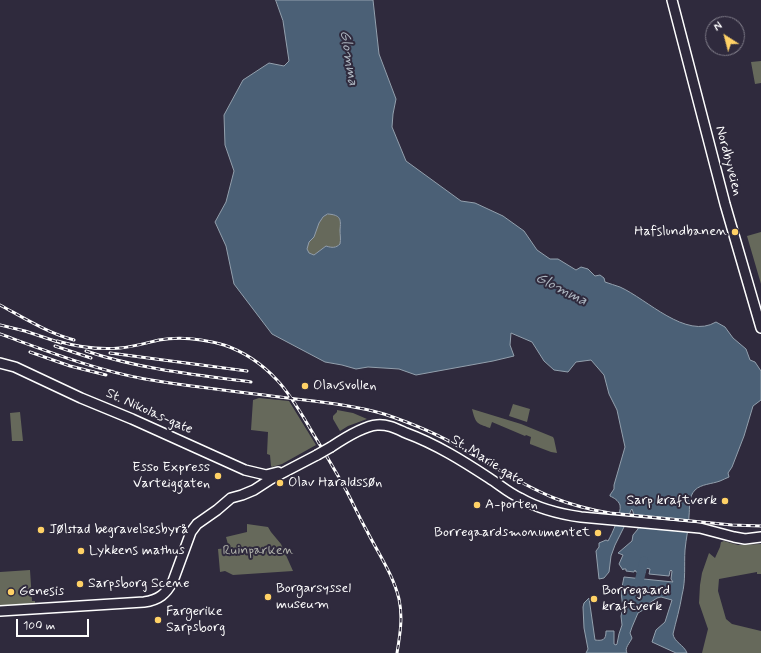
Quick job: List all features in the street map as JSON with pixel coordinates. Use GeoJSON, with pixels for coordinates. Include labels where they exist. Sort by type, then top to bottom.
{"type":"FeatureCollection","features":[{"type":"Feature","properties":{"kind":"main road","name":"Nordbyveien"},"geometry":{"type":"LineString","coordinates":[[672,0],[725,204],[761,328]]}},
{"type":"Feature","properties":{"kind":"main road","name":"St. Nikolas-gate"},"geometry":{"type":"LineString","coordinates":[[0,363],[10,365],[245,470],[274,474],[289,469]]}},
{"type":"Feature","properties":{"kind":"main road","name":"St. Marie gate"},"geometry":{"type":"LineString","coordinates":[[262,486],[271,479],[354,434],[376,429],[398,429],[420,438],[454,456],[490,478],[512,494],[539,507],[558,513],[588,518],[700,528],[745,539],[761,537]]}},
{"type":"Feature","properties":{"kind":"main road","name":"St. Marie gate"},"geometry":{"type":"LineString","coordinates":[[0,611],[144,602],[158,598],[165,593],[173,581],[191,532],[197,524],[231,498],[248,493],[273,482],[306,463],[316,455]]}},
{"type":"Feature","properties":{"kind":"main road","name":"St. Nikolas-gate"},"geometry":{"type":"LineString","coordinates":[[245,470],[262,486]]}},
{"type":"Feature","properties":{"kind":"green space"},"geometry":{"type":"Polygon","coordinates":[[[761,61],[761,83],[755,84],[751,62],[761,61]]]}},
{"type":"Feature","properties":{"kind":"green space"},"geometry":{"type":"Polygon","coordinates":[[[328,214],[336,215],[340,220],[340,244],[334,247],[326,246],[314,255],[309,253],[307,249],[309,242],[314,237],[323,217],[328,214]]]}},
{"type":"Feature","properties":{"kind":"green space"},"geometry":{"type":"Polygon","coordinates":[[[761,232],[761,284],[747,236],[761,232]]]}},
{"type":"Feature","properties":{"kind":"green space"},"geometry":{"type":"Polygon","coordinates":[[[259,398],[289,401],[316,445],[282,464],[272,467],[270,455],[267,454],[268,432],[251,430],[253,400],[259,398]]]}},
{"type":"Feature","properties":{"kind":"green space"},"geometry":{"type":"Polygon","coordinates":[[[513,404],[530,409],[527,422],[509,416],[513,404]]]}},
{"type":"Feature","properties":{"kind":"green space"},"geometry":{"type":"Polygon","coordinates":[[[472,409],[521,424],[553,437],[557,453],[530,444],[531,437],[525,436],[492,422],[490,428],[479,424],[472,409]]]}},
{"type":"Feature","properties":{"kind":"green space"},"geometry":{"type":"Polygon","coordinates":[[[337,410],[353,413],[367,419],[348,426],[340,431],[333,419],[333,416],[337,410]]]}},
{"type":"Feature","properties":{"kind":"green space"},"geometry":{"type":"Polygon","coordinates":[[[20,412],[23,441],[12,441],[10,413],[20,412]]]}},
{"type":"Feature","properties":{"kind":"green space","name":"Ruinparken"},"geometry":{"type":"Polygon","coordinates":[[[247,524],[268,527],[281,544],[293,571],[233,575],[225,571],[220,572],[218,549],[229,548],[226,537],[247,532],[247,524]]]}},
{"type":"Feature","properties":{"kind":"green space"},"geometry":{"type":"Polygon","coordinates":[[[724,541],[738,545],[761,544],[761,574],[757,574],[757,572],[719,579],[718,591],[726,619],[732,624],[761,631],[761,653],[702,653],[708,629],[699,603],[702,573],[709,553],[715,558],[721,542],[724,541]]]}},
{"type":"Feature","properties":{"kind":"green space"},"geometry":{"type":"Polygon","coordinates":[[[30,570],[32,601],[35,601],[35,604],[0,606],[0,572],[30,570]]]}},
{"type":"Feature","properties":{"kind":"water"},"geometry":{"type":"Polygon","coordinates":[[[276,0],[373,0],[379,54],[396,99],[392,127],[406,161],[461,201],[475,203],[503,216],[524,231],[537,250],[550,259],[558,259],[576,270],[581,267],[588,269],[595,276],[600,275],[604,278],[605,282],[620,287],[667,316],[680,322],[692,326],[704,326],[716,322],[725,327],[733,338],[746,349],[750,360],[755,362],[761,371],[761,400],[753,406],[744,436],[732,467],[728,473],[729,477],[697,488],[690,499],[689,524],[685,550],[684,584],[673,634],[675,639],[687,653],[676,653],[652,642],[656,630],[665,622],[672,600],[661,597],[645,606],[643,610],[638,613],[630,633],[632,638],[627,647],[627,653],[586,653],[588,649],[584,628],[583,607],[584,603],[589,598],[595,640],[604,639],[606,631],[614,631],[614,644],[616,645],[622,625],[621,616],[623,608],[621,592],[624,577],[673,582],[671,579],[671,570],[669,576],[649,574],[650,569],[646,568],[645,573],[636,572],[635,570],[634,572],[626,571],[626,569],[623,570],[619,564],[623,555],[618,553],[632,541],[633,535],[638,529],[632,509],[615,545],[611,556],[609,572],[604,578],[599,579],[596,551],[599,547],[599,543],[606,540],[608,541],[618,518],[620,505],[617,500],[610,495],[614,489],[625,447],[617,410],[609,394],[604,375],[591,360],[576,362],[568,372],[554,370],[544,361],[532,342],[511,333],[510,345],[514,356],[493,361],[416,375],[399,369],[368,367],[356,369],[325,362],[272,334],[234,284],[226,246],[215,222],[226,202],[234,171],[225,145],[224,115],[243,80],[269,63],[284,66],[289,61],[283,21],[276,0]],[[328,214],[323,217],[314,237],[309,242],[307,249],[309,253],[314,255],[326,246],[334,247],[340,244],[340,220],[336,215],[328,214]]]}},
{"type":"Feature","properties":{"kind":"waterway","name":"Glomma"},"geometry":{"type":"LineString","coordinates":[[637,590],[644,561]]}},
{"type":"Feature","properties":{"kind":"railway"},"geometry":{"type":"LineString","coordinates":[[0,305],[45,329],[74,340]]}},
{"type":"Feature","properties":{"kind":"railway"},"geometry":{"type":"LineString","coordinates":[[0,325],[25,331],[61,343]]}},
{"type":"Feature","properties":{"kind":"railway"},"geometry":{"type":"LineString","coordinates":[[0,334],[71,360],[108,371],[145,379],[336,404],[384,414],[444,438],[542,493],[561,501],[589,509],[610,513],[732,525],[761,526]]}},
{"type":"Feature","properties":{"kind":"railway"},"geometry":{"type":"LineString","coordinates":[[57,341],[73,345],[104,349],[130,347],[167,339],[184,338],[208,341],[239,351],[260,364],[272,374],[296,404],[346,490],[389,572],[399,599],[401,612],[401,626],[397,653]]}},
{"type":"Feature","properties":{"kind":"railway"},"geometry":{"type":"LineString","coordinates":[[55,346],[91,358]]}},
{"type":"Feature","properties":{"kind":"railway"},"geometry":{"type":"LineString","coordinates":[[86,351],[147,367],[251,382]]}},
{"type":"Feature","properties":{"kind":"railway"},"geometry":{"type":"LineString","coordinates":[[30,352],[70,366],[106,375]]}},
{"type":"Feature","properties":{"kind":"railway"},"geometry":{"type":"LineString","coordinates":[[110,353],[247,371]]}},
{"type":"Feature","properties":{"kind":"place","name":"Hafslundbanen"},"geometry":{"type":"Point","coordinates":[735,232]}},
{"type":"Feature","properties":{"kind":"place","name":"Olavsvollen"},"geometry":{"type":"Point","coordinates":[305,386]}},
{"type":"Feature","properties":{"kind":"place","name":"Esso Express Varteiggaten"},"geometry":{"type":"Point","coordinates":[218,476]}},
{"type":"Feature","properties":{"kind":"place","name":"Olav Haraldssøn"},"geometry":{"type":"Point","coordinates":[280,483]}},
{"type":"Feature","properties":{"kind":"place","name":"Sarp kraftverk"},"geometry":{"type":"Point","coordinates":[725,501]}},
{"type":"Feature","properties":{"kind":"place","name":"A-porten"},"geometry":{"type":"Point","coordinates":[477,505]}},
{"type":"Feature","properties":{"kind":"place","name":"Jølstad begravelsesbyrå"},"geometry":{"type":"Point","coordinates":[41,530]}},
{"type":"Feature","properties":{"kind":"place","name":"Borregaardsmonumentet"},"geometry":{"type":"Point","coordinates":[598,533]}},
{"type":"Feature","properties":{"kind":"place","name":"Lykkens mathus"},"geometry":{"type":"Point","coordinates":[81,551]}},
{"type":"Feature","properties":{"kind":"place","name":"Sarpsborg Scene"},"geometry":{"type":"Point","coordinates":[80,584]}},
{"type":"Feature","properties":{"kind":"place","name":"Genesis"},"geometry":{"type":"Point","coordinates":[11,592]}},
{"type":"Feature","properties":{"kind":"place","name":"Borgarsyssel museum"},"geometry":{"type":"Point","coordinates":[268,597]}},
{"type":"Feature","properties":{"kind":"place","name":"Borregaard kraftverk"},"geometry":{"type":"Point","coordinates":[594,599]}},
{"type":"Feature","properties":{"kind":"place","name":"Fargerike Sarpsborg"},"geometry":{"type":"Point","coordinates":[158,620]}}]}
